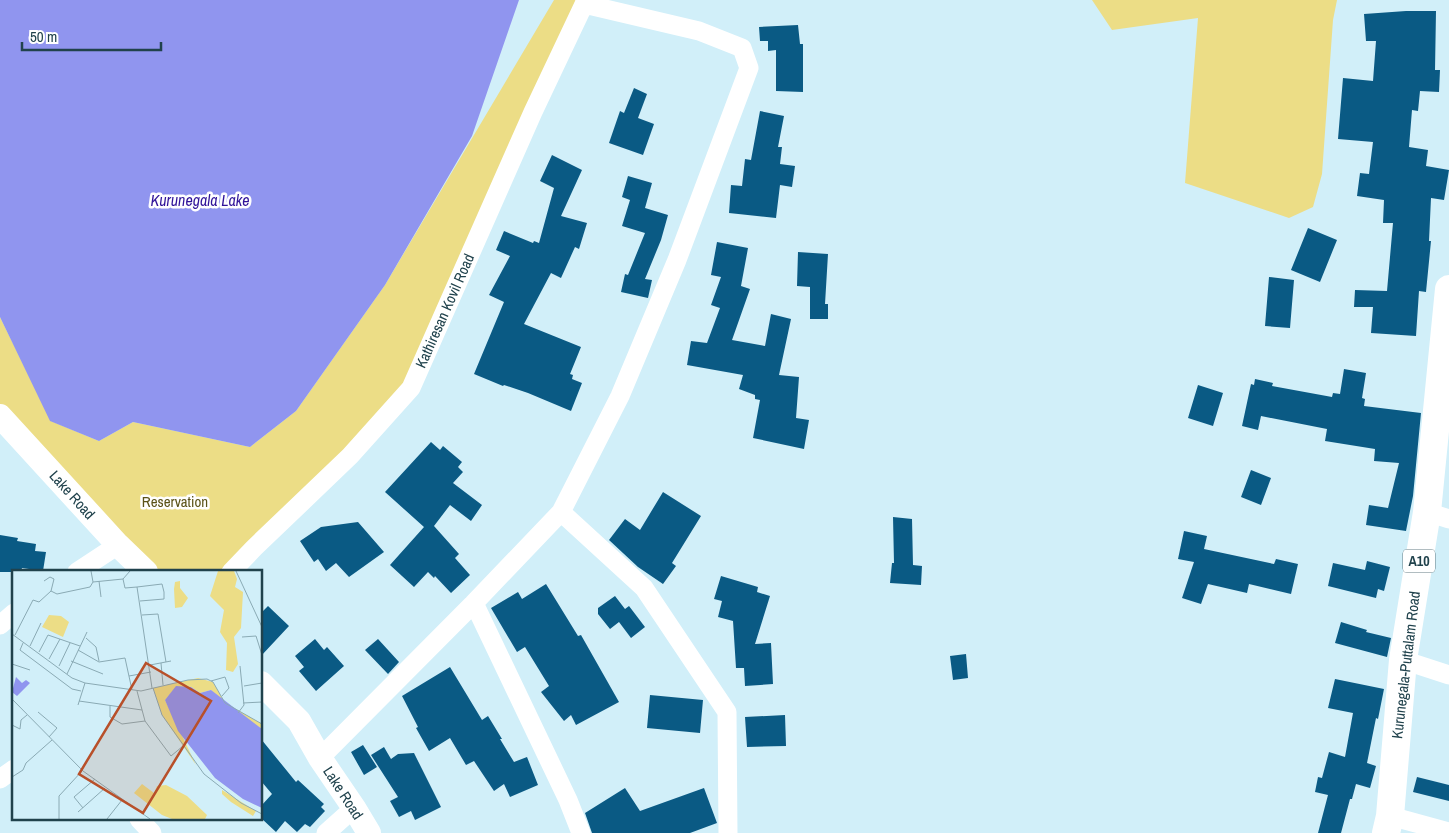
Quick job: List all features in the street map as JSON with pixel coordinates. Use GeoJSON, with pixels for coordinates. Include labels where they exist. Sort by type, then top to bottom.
{"type":"FeatureCollection","features":[{"type":"Feature","properties":{"kind":"highway","name":"Kurunegala-Puttalam Road"},"geometry":{"type":"LineString","coordinates":[[1388,824],[1403,660],[1438,516],[1449,289]]}},
{"type":"Feature","properties":{"kind":"main road","name":"Lake Road"},"geometry":{"type":"LineString","coordinates":[[0,416],[118,545],[144,570]]}},
{"type":"Feature","properties":{"kind":"main road","name":"Lake Road"},"geometry":{"type":"LineString","coordinates":[[262,684],[299,721],[320,758],[369,833]]}},
{"type":"Feature","properties":{"kind":"street"},"geometry":{"type":"LineString","coordinates":[[320,758],[474,604],[561,512],[624,387],[677,260],[749,68],[742,48],[699,31],[585,2]]}},
{"type":"Feature","properties":{"kind":"street","name":"Kathiresan Kovil Road"},"geometry":{"type":"LineString","coordinates":[[233,570],[350,456],[411,388],[532,112],[585,2]]}},
{"type":"Feature","properties":{"kind":"street"},"geometry":{"type":"LineString","coordinates":[[561,512],[644,588],[727,712],[728,833]]}},
{"type":"Feature","properties":{"kind":"street"},"geometry":{"type":"LineString","coordinates":[[80,570],[118,545]]}},
{"type":"Feature","properties":{"kind":"street"},"geometry":{"type":"LineString","coordinates":[[474,604],[568,800],[581,833]]}},
{"type":"Feature","properties":{"kind":"street"},"geometry":{"type":"LineString","coordinates":[[0,625],[12,615]]}},
{"type":"Feature","properties":{"kind":"street"},"geometry":{"type":"LineString","coordinates":[[1403,660],[1449,675]]}},
{"type":"Feature","properties":{"kind":"street"},"geometry":{"type":"LineString","coordinates":[[0,780],[12,771]]}},
{"type":"Feature","properties":{"kind":"street"},"geometry":{"type":"LineString","coordinates":[[326,833],[354,808]]}},
{"type":"Feature","properties":{"kind":"street"},"geometry":{"type":"LineString","coordinates":[[140,820],[152,833]]}},
{"type":"Feature","properties":{"kind":"street"},"geometry":{"type":"LineString","coordinates":[[1388,824],[1449,832]]}},
{"type":"Feature","properties":{"kind":"green space","name":"Reservation"},"geometry":{"type":"Polygon","coordinates":[[[554,0],[586,0],[411,388],[233,570],[144,570],[0,416],[0,317],[51,421],[99,441],[133,422],[250,447],[296,411],[385,285],[554,0]]]}},
{"type":"Feature","properties":{"kind":"green space"},"geometry":{"type":"Polygon","coordinates":[[[1092,0],[1337,0],[1333,20],[1322,174],[1313,207],[1289,218],[1185,183],[1198,18],[1112,30],[1092,0]]]}},
{"type":"Feature","properties":{"kind":"water","name":"Kurunegala Lake"},"geometry":{"type":"Polygon","coordinates":[[[0,0],[519,0],[472,136],[385,285],[296,411],[250,447],[133,422],[99,441],[50,421],[0,317],[0,0]]]}},
{"type":"Feature","properties":{"kind":"building"},"geometry":{"type":"Polygon","coordinates":[[[1436,11],[1435,70],[1440,70],[1439,92],[1420,91],[1418,111],[1412,110],[1409,147],[1428,150],[1426,166],[1449,170],[1444,200],[1431,198],[1429,241],[1431,241],[1426,292],[1419,291],[1416,336],[1371,333],[1373,307],[1354,307],[1355,290],[1387,291],[1393,223],[1383,223],[1384,200],[1357,196],[1360,173],[1369,174],[1373,142],[1338,139],[1343,78],[1373,81],[1376,41],[1366,41],[1364,14],[1436,11]]]}},
{"type":"Feature","properties":{"kind":"building"},"geometry":{"type":"Polygon","coordinates":[[[798,25],[800,44],[803,44],[803,92],[776,91],[776,50],[768,51],[768,41],[760,41],[759,27],[798,25]]]}},
{"type":"Feature","properties":{"kind":"building"},"geometry":{"type":"Polygon","coordinates":[[[634,88],[647,94],[638,118],[654,124],[643,155],[609,143],[620,111],[624,113],[634,88]]]}},
{"type":"Feature","properties":{"kind":"building"},"geometry":{"type":"Polygon","coordinates":[[[760,111],[784,116],[778,147],[782,147],[780,164],[795,166],[792,187],[780,185],[776,218],[729,213],[731,185],[742,186],[745,159],[751,160],[760,111]]]}},
{"type":"Feature","properties":{"kind":"building"},"geometry":{"type":"Polygon","coordinates":[[[552,155],[582,170],[561,216],[587,223],[579,249],[575,247],[561,278],[551,273],[524,324],[581,347],[570,374],[573,375],[572,379],[582,383],[571,411],[474,374],[504,302],[489,295],[510,256],[496,250],[504,231],[533,243],[534,241],[539,243],[554,188],[540,181],[552,155]]]}},
{"type":"Feature","properties":{"kind":"building"},"geometry":{"type":"Polygon","coordinates":[[[628,176],[652,183],[645,208],[668,215],[661,240],[645,279],[652,280],[648,298],[621,292],[625,274],[628,275],[645,233],[622,226],[630,200],[622,197],[628,176]]]}},
{"type":"Feature","properties":{"kind":"building"},"geometry":{"type":"Polygon","coordinates":[[[1308,228],[1337,240],[1320,282],[1291,270],[1308,228]]]}},
{"type":"Feature","properties":{"kind":"building"},"geometry":{"type":"Polygon","coordinates":[[[717,242],[748,248],[741,286],[750,289],[732,340],[765,346],[771,314],[791,319],[779,375],[799,377],[796,418],[809,420],[804,449],[753,438],[760,400],[755,399],[755,395],[739,389],[743,375],[687,365],[691,341],[707,343],[720,308],[711,305],[721,277],[711,275],[717,242]]]}},
{"type":"Feature","properties":{"kind":"building"},"geometry":{"type":"Polygon","coordinates":[[[798,252],[828,254],[825,304],[828,304],[828,319],[810,319],[810,287],[797,286],[798,252]]]}},
{"type":"Feature","properties":{"kind":"building"},"geometry":{"type":"Polygon","coordinates":[[[1269,277],[1294,280],[1290,328],[1265,326],[1269,277]]]}},
{"type":"Feature","properties":{"kind":"building"},"geometry":{"type":"Polygon","coordinates":[[[1344,369],[1366,373],[1362,398],[1365,399],[1364,406],[1421,413],[1413,496],[1406,531],[1366,525],[1369,505],[1388,508],[1399,463],[1374,461],[1375,449],[1325,441],[1327,429],[1261,416],[1258,430],[1242,426],[1251,384],[1254,385],[1255,379],[1273,383],[1272,386],[1332,397],[1333,393],[1340,394],[1344,369]]]}},
{"type":"Feature","properties":{"kind":"building"},"geometry":{"type":"Polygon","coordinates":[[[1198,385],[1223,393],[1213,426],[1188,418],[1198,385]]]}},
{"type":"Feature","properties":{"kind":"building"},"geometry":{"type":"Polygon","coordinates":[[[431,442],[440,450],[443,446],[462,462],[458,467],[463,472],[453,483],[482,505],[471,521],[450,505],[434,526],[459,554],[455,558],[470,575],[451,593],[435,576],[434,578],[428,572],[414,587],[390,565],[424,527],[385,492],[431,442]]]}},
{"type":"Feature","properties":{"kind":"building"},"geometry":{"type":"Polygon","coordinates":[[[1251,470],[1271,478],[1261,505],[1241,497],[1251,470]]]}},
{"type":"Feature","properties":{"kind":"building"},"geometry":{"type":"Polygon","coordinates":[[[663,492],[701,516],[672,563],[676,566],[663,584],[638,567],[609,540],[625,519],[640,530],[663,492]]]}},
{"type":"Feature","properties":{"kind":"building"},"geometry":{"type":"Polygon","coordinates":[[[893,517],[912,519],[913,565],[922,566],[921,585],[890,583],[892,563],[894,563],[893,517]]]}},
{"type":"Feature","properties":{"kind":"building"},"geometry":{"type":"Polygon","coordinates":[[[358,522],[384,552],[349,577],[336,563],[326,571],[318,559],[314,562],[300,541],[321,527],[358,522]]]}},
{"type":"Feature","properties":{"kind":"building"},"geometry":{"type":"Polygon","coordinates":[[[1184,531],[1207,536],[1204,549],[1274,564],[1276,559],[1298,564],[1291,594],[1249,584],[1247,593],[1208,584],[1201,604],[1182,598],[1194,562],[1178,559],[1184,531]]]}},
{"type":"Feature","properties":{"kind":"building"},"geometry":{"type":"Polygon","coordinates":[[[0,535],[18,538],[17,541],[36,544],[35,551],[46,552],[43,570],[22,568],[22,570],[12,570],[12,572],[0,572],[0,535]]]}},
{"type":"Feature","properties":{"kind":"building"},"geometry":{"type":"Polygon","coordinates":[[[1367,561],[1390,567],[1384,591],[1378,589],[1376,598],[1328,586],[1333,563],[1365,570],[1367,561]]]}},
{"type":"Feature","properties":{"kind":"building"},"geometry":{"type":"Polygon","coordinates":[[[721,576],[758,587],[757,592],[770,596],[755,644],[771,643],[773,684],[745,686],[744,668],[736,668],[733,621],[718,617],[722,601],[714,599],[721,576]]]}},
{"type":"Feature","properties":{"kind":"building"},"geometry":{"type":"Polygon","coordinates":[[[546,584],[578,636],[581,635],[619,702],[576,725],[571,715],[564,721],[541,692],[549,686],[525,647],[517,652],[491,608],[518,592],[522,599],[546,584]]]}},
{"type":"Feature","properties":{"kind":"building"},"geometry":{"type":"Polygon","coordinates":[[[615,596],[625,609],[629,606],[645,627],[631,638],[619,622],[610,629],[598,614],[598,608],[615,596]]]}},
{"type":"Feature","properties":{"kind":"building"},"geometry":{"type":"Polygon","coordinates":[[[268,606],[289,626],[262,655],[262,612],[268,606]]]}},
{"type":"Feature","properties":{"kind":"building"},"geometry":{"type":"Polygon","coordinates":[[[1341,622],[1367,630],[1366,632],[1391,638],[1387,657],[1335,643],[1341,622]]]}},
{"type":"Feature","properties":{"kind":"building"},"geometry":{"type":"Polygon","coordinates":[[[315,639],[324,650],[327,647],[344,666],[316,691],[299,671],[304,667],[295,656],[315,639]]]}},
{"type":"Feature","properties":{"kind":"building"},"geometry":{"type":"Polygon","coordinates":[[[378,639],[399,662],[388,674],[365,650],[378,639]]]}},
{"type":"Feature","properties":{"kind":"building"},"geometry":{"type":"Polygon","coordinates":[[[966,654],[968,678],[953,680],[950,656],[966,654]]]}},
{"type":"Feature","properties":{"kind":"building"},"geometry":{"type":"Polygon","coordinates":[[[450,667],[482,720],[488,716],[514,762],[527,757],[538,785],[510,797],[504,784],[494,791],[474,761],[466,765],[450,738],[429,751],[416,728],[418,727],[402,696],[450,667]]]}},
{"type":"Feature","properties":{"kind":"building"},"geometry":{"type":"Polygon","coordinates":[[[1335,679],[1384,689],[1367,763],[1376,766],[1370,788],[1356,784],[1341,833],[1318,833],[1328,795],[1315,792],[1318,777],[1322,778],[1329,752],[1345,757],[1353,713],[1328,708],[1335,679]]]}},
{"type":"Feature","properties":{"kind":"building"},"geometry":{"type":"Polygon","coordinates":[[[650,695],[703,700],[700,733],[647,728],[650,695]]]}},
{"type":"Feature","properties":{"kind":"building"},"geometry":{"type":"Polygon","coordinates":[[[785,715],[786,746],[747,747],[745,717],[785,715]]]}},
{"type":"Feature","properties":{"kind":"building"},"geometry":{"type":"Polygon","coordinates":[[[262,740],[296,782],[298,780],[324,804],[321,807],[325,811],[310,827],[305,824],[297,832],[285,821],[276,832],[262,819],[262,805],[272,794],[262,782],[262,740]]]}},
{"type":"Feature","properties":{"kind":"building"},"geometry":{"type":"Polygon","coordinates":[[[363,745],[377,767],[364,775],[351,752],[363,745]]]}},
{"type":"Feature","properties":{"kind":"building"},"geometry":{"type":"Polygon","coordinates":[[[384,747],[391,759],[398,754],[414,753],[441,807],[415,820],[411,811],[399,817],[390,801],[398,797],[371,755],[384,747]]]}},
{"type":"Feature","properties":{"kind":"building"},"geometry":{"type":"Polygon","coordinates":[[[1417,777],[1449,785],[1449,801],[1413,792],[1417,777]]]}},
{"type":"Feature","properties":{"kind":"building"},"geometry":{"type":"Polygon","coordinates":[[[625,788],[640,811],[704,788],[717,823],[690,833],[592,833],[585,813],[625,788]]]}}]}
